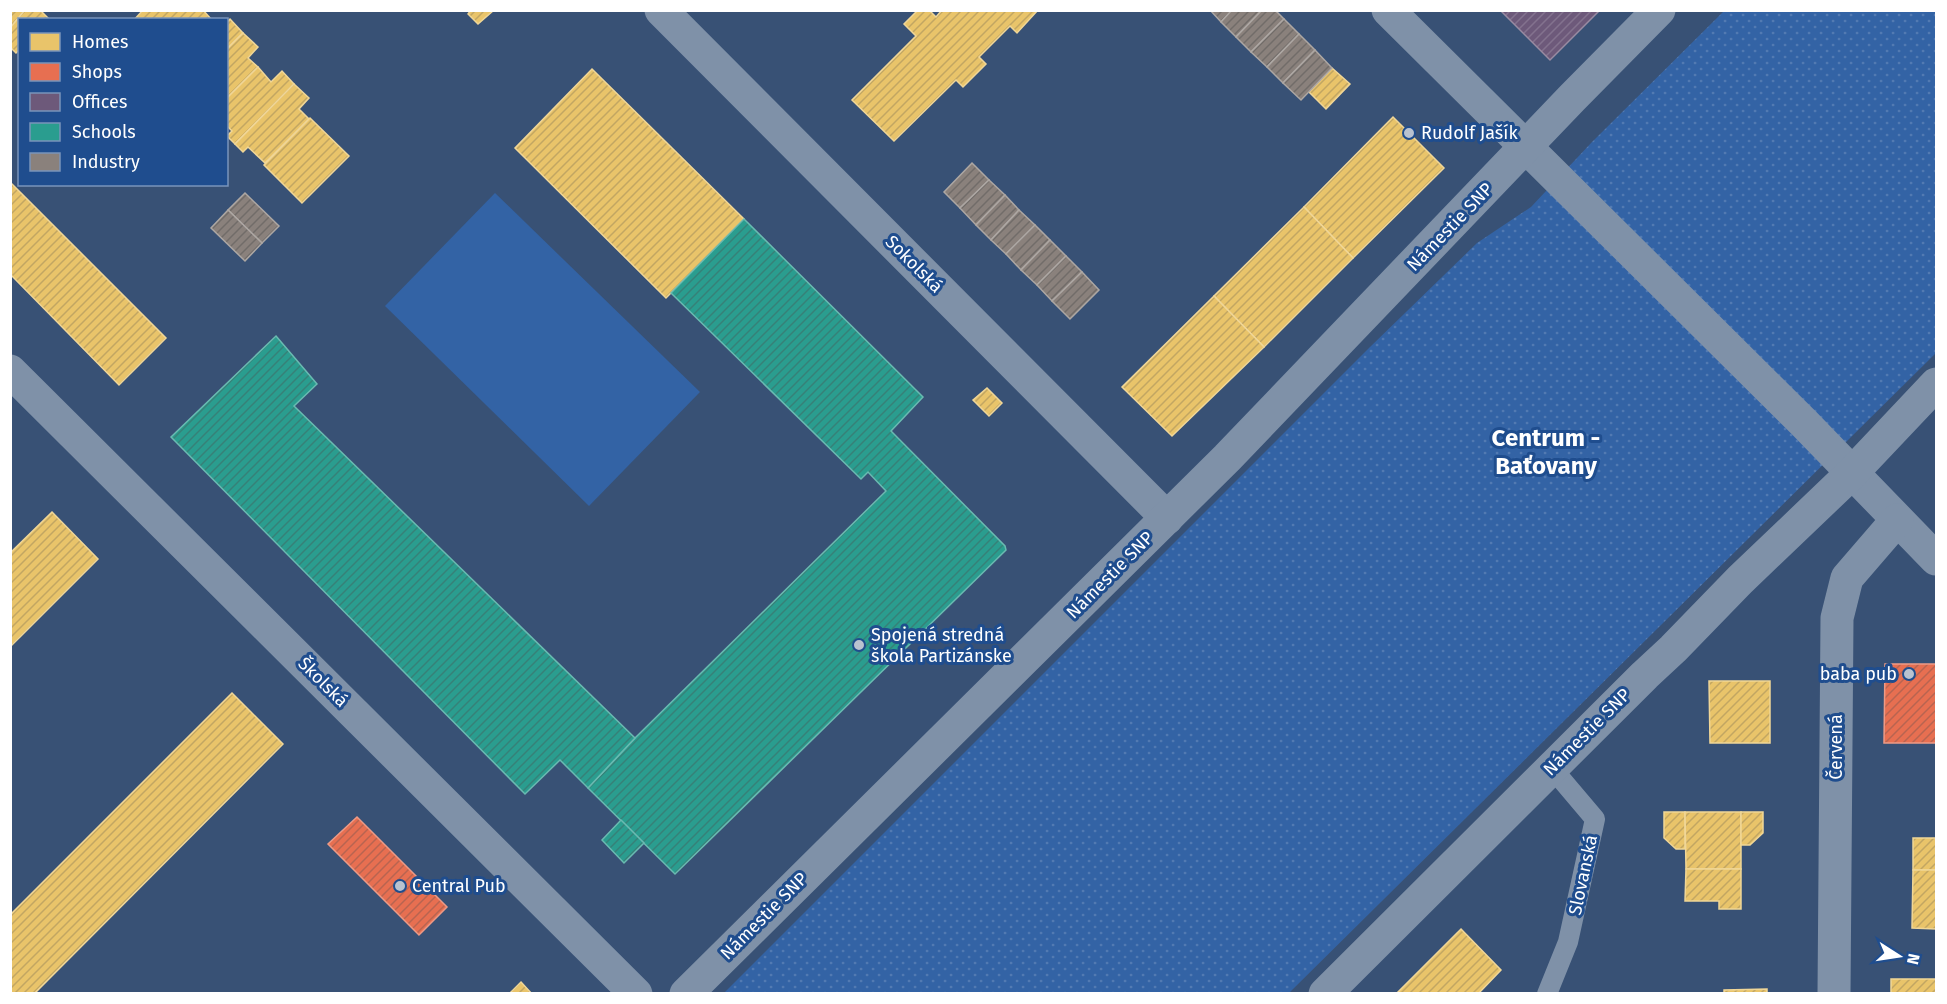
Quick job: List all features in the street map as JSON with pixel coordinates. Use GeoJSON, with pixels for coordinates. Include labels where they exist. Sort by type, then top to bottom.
{"type":"FeatureCollection","features":[{"type":"Feature","properties":{"kind":"street","name":"Sokolská"},"geometry":{"type":"LineString","coordinates":[[661,10],[1167,518]]}},
{"type":"Feature","properties":{"kind":"street"},"geometry":{"type":"LineString","coordinates":[[1388,10],[1526,148],[1540,159],[1936,559]]}},
{"type":"Feature","properties":{"kind":"street","name":"Námestie SNP"},"geometry":{"type":"LineString","coordinates":[[686,993],[1227,458],[1659,10]]}},
{"type":"Feature","properties":{"kind":"street","name":"Školská"},"geometry":{"type":"LineString","coordinates":[[10,371],[636,993]]}},
{"type":"Feature","properties":{"kind":"street","name":"Námestie SNP"},"geometry":{"type":"LineString","coordinates":[[1325,993],[1551,767],[1673,650],[1740,580],[1852,473],[1936,384]]}},
{"type":"Feature","properties":{"kind":"street","name":"Červená"},"geometry":{"type":"LineString","coordinates":[[1834,993],[1837,618],[1847,578],[1897,520]]}},
{"type":"Feature","properties":{"kind":"lane","name":"Slovanská"},"geometry":{"type":"LineString","coordinates":[[1546,993],[1568,942],[1595,819],[1551,767]]}},
{"type":"Feature","properties":{"kind":"shaded area"},"geometry":{"type":"Polygon","coordinates":[[[1724,11],[1936,11],[1936,353],[1289,993],[723,994],[1369,348],[1477,243],[1531,207],[1592,142],[1724,11]]]}},
{"type":"Feature","properties":{"kind":"shaded area"},"geometry":{"type":"Polygon","coordinates":[[[495,193],[700,392],[589,506],[385,306],[495,193]]]}},
{"type":"Feature","properties":{"kind":"building: Homes"},"geometry":{"type":"Polygon","coordinates":[[[10,10],[25,10],[18,18],[10,28],[10,10]]]}},
{"type":"Feature","properties":{"kind":"building: Homes"},"geometry":{"type":"Polygon","coordinates":[[[25,10],[40,10],[48,18],[18,18],[25,10]]]}},
{"type":"Feature","properties":{"kind":"building: Homes"},"geometry":{"type":"Polygon","coordinates":[[[143,10],[203,10],[210,18],[136,18],[143,10]]]}},
{"type":"Feature","properties":{"kind":"building: Homes"},"geometry":{"type":"Polygon","coordinates":[[[471,10],[494,10],[478,24],[468,14],[471,10]]]}},
{"type":"Feature","properties":{"kind":"building: Homes"},"geometry":{"type":"Polygon","coordinates":[[[918,10],[929,10],[936,17],[942,10],[1038,10],[1017,33],[1010,26],[979,57],[986,64],[963,87],[956,80],[894,141],[852,100],[916,36],[904,24],[918,10]]]}},
{"type":"Feature","properties":{"kind":"building: Homes"},"geometry":{"type":"Polygon","coordinates":[[[18,18],[18,51],[16,53],[10,47],[10,28],[18,18]]]}},
{"type":"Feature","properties":{"kind":"building: Homes"},"geometry":{"type":"Polygon","coordinates":[[[230,19],[243,33],[228,48],[228,21],[230,19]]]}},
{"type":"Feature","properties":{"kind":"building: Homes"},"geometry":{"type":"Polygon","coordinates":[[[243,33],[258,47],[248,58],[258,67],[228,97],[228,48],[243,33]]]}},
{"type":"Feature","properties":{"kind":"building: Homes"},"geometry":{"type":"Polygon","coordinates":[[[258,67],[271,82],[282,71],[294,84],[235,144],[228,137],[232,131],[228,127],[228,97],[258,67]]]}},
{"type":"Feature","properties":{"kind":"building: Homes"},"geometry":{"type":"Polygon","coordinates":[[[1332,68],[1350,84],[1326,109],[1309,92],[1332,68]]]}},
{"type":"Feature","properties":{"kind":"building: Homes"},"geometry":{"type":"Polygon","coordinates":[[[592,69],[744,219],[666,298],[515,148],[592,69]]]}},
{"type":"Feature","properties":{"kind":"building: Homes"},"geometry":{"type":"Polygon","coordinates":[[[294,84],[309,98],[299,109],[309,119],[265,163],[248,147],[243,152],[235,144],[294,84]]]}},
{"type":"Feature","properties":{"kind":"building: Homes"},"geometry":{"type":"Polygon","coordinates":[[[1393,117],[1444,168],[1353,258],[1304,207],[1393,117]]]}},
{"type":"Feature","properties":{"kind":"building: Homes"},"geometry":{"type":"Polygon","coordinates":[[[310,118],[349,156],[302,203],[264,165],[310,118]]]}},
{"type":"Feature","properties":{"kind":"building: Homes"},"geometry":{"type":"Polygon","coordinates":[[[10,182],[166,338],[119,385],[10,274],[10,182]]]}},
{"type":"Feature","properties":{"kind":"building: Homes"},"geometry":{"type":"Polygon","coordinates":[[[1304,207],[1353,258],[1264,347],[1214,296],[1304,207]]]}},
{"type":"Feature","properties":{"kind":"building: Homes"},"geometry":{"type":"Polygon","coordinates":[[[1214,296],[1264,347],[1172,436],[1122,387],[1214,296]]]}},
{"type":"Feature","properties":{"kind":"building: Homes"},"geometry":{"type":"Polygon","coordinates":[[[987,388],[1002,403],[989,416],[973,400],[987,388]]]}},
{"type":"Feature","properties":{"kind":"building: Homes"},"geometry":{"type":"Polygon","coordinates":[[[52,512],[98,559],[10,647],[10,553],[52,512]]]}},
{"type":"Feature","properties":{"kind":"building: Homes"},"geometry":{"type":"Polygon","coordinates":[[[1709,681],[1770,681],[1770,743],[1710,743],[1709,681]]]}},
{"type":"Feature","properties":{"kind":"building: Homes"},"geometry":{"type":"Polygon","coordinates":[[[232,693],[283,744],[34,994],[10,994],[10,915],[232,693]]]}},
{"type":"Feature","properties":{"kind":"building: Homes"},"geometry":{"type":"Polygon","coordinates":[[[1664,812],[1685,812],[1685,849],[1676,849],[1664,838],[1664,812]]]}},
{"type":"Feature","properties":{"kind":"building: Homes"},"geometry":{"type":"Polygon","coordinates":[[[1685,812],[1741,812],[1741,869],[1686,869],[1685,812]]]}},
{"type":"Feature","properties":{"kind":"building: Homes"},"geometry":{"type":"Polygon","coordinates":[[[1741,812],[1763,812],[1763,833],[1750,845],[1741,845],[1741,812]]]}},
{"type":"Feature","properties":{"kind":"building: Homes"},"geometry":{"type":"Polygon","coordinates":[[[1913,838],[1936,838],[1936,870],[1913,870],[1913,838]]]}},
{"type":"Feature","properties":{"kind":"building: Homes"},"geometry":{"type":"Polygon","coordinates":[[[1686,869],[1741,869],[1741,909],[1719,909],[1719,901],[1685,901],[1686,869]]]}},
{"type":"Feature","properties":{"kind":"building: Homes"},"geometry":{"type":"Polygon","coordinates":[[[1913,870],[1936,870],[1936,929],[1912,928],[1913,870]]]}},
{"type":"Feature","properties":{"kind":"building: Homes"},"geometry":{"type":"Polygon","coordinates":[[[1461,929],[1501,970],[1478,994],[1396,994],[1461,929]]]}},
{"type":"Feature","properties":{"kind":"building: Homes"},"geometry":{"type":"Polygon","coordinates":[[[1891,979],[1936,979],[1936,994],[1891,994],[1891,979]]]}},
{"type":"Feature","properties":{"kind":"building: Homes"},"geometry":{"type":"Polygon","coordinates":[[[521,982],[532,994],[509,994],[521,982]]]}},
{"type":"Feature","properties":{"kind":"building: Homes"},"geometry":{"type":"Polygon","coordinates":[[[1767,989],[1767,994],[1724,994],[1724,990],[1767,989]]]}},
{"type":"Feature","properties":{"kind":"building: Shops"},"geometry":{"type":"Polygon","coordinates":[[[1885,664],[1936,664],[1936,743],[1884,743],[1885,664]]]}},
{"type":"Feature","properties":{"kind":"building: Shops"},"geometry":{"type":"Polygon","coordinates":[[[357,817],[447,907],[419,935],[328,844],[357,817]]]}},
{"type":"Feature","properties":{"kind":"building: Offices"},"geometry":{"type":"Polygon","coordinates":[[[1500,10],[1600,10],[1550,60],[1500,10]]]}},
{"type":"Feature","properties":{"kind":"building: Schools"},"geometry":{"type":"Polygon","coordinates":[[[744,219],[923,397],[891,431],[1005,546],[1006,550],[675,874],[588,788],[635,738],[886,491],[868,472],[861,479],[671,293],[744,219]]]}},
{"type":"Feature","properties":{"kind":"building: Schools"},"geometry":{"type":"Polygon","coordinates":[[[276,336],[317,384],[294,406],[635,738],[588,788],[560,760],[525,794],[171,437],[276,336]]]}},
{"type":"Feature","properties":{"kind":"building: Schools"},"geometry":{"type":"Polygon","coordinates":[[[621,820],[644,843],[624,863],[602,840],[621,820]]]}},
{"type":"Feature","properties":{"kind":"building: Industry"},"geometry":{"type":"Polygon","coordinates":[[[1210,10],[1232,10],[1221,22],[1210,10]]]}},
{"type":"Feature","properties":{"kind":"building: Industry"},"geometry":{"type":"Polygon","coordinates":[[[1232,10],[1262,10],[1236,37],[1221,22],[1232,10]]]}},
{"type":"Feature","properties":{"kind":"building: Industry"},"geometry":{"type":"Polygon","coordinates":[[[1262,10],[1275,10],[1284,19],[1251,52],[1236,37],[1262,10]]]}},
{"type":"Feature","properties":{"kind":"building: Industry"},"geometry":{"type":"Polygon","coordinates":[[[1284,19],[1299,34],[1267,67],[1251,52],[1284,19]]]}},
{"type":"Feature","properties":{"kind":"building: Industry"},"geometry":{"type":"Polygon","coordinates":[[[1299,34],[1315,50],[1283,83],[1267,67],[1299,34]]]}},
{"type":"Feature","properties":{"kind":"building: Industry"},"geometry":{"type":"Polygon","coordinates":[[[1315,50],[1332,68],[1301,100],[1283,83],[1315,50]]]}},
{"type":"Feature","properties":{"kind":"building: Industry"},"geometry":{"type":"Polygon","coordinates":[[[972,163],[989,180],[960,208],[944,192],[972,163]]]}},
{"type":"Feature","properties":{"kind":"building: Industry"},"geometry":{"type":"Polygon","coordinates":[[[989,180],[1005,195],[976,225],[960,208],[989,180]]]}},
{"type":"Feature","properties":{"kind":"building: Industry"},"geometry":{"type":"Polygon","coordinates":[[[245,193],[279,226],[262,243],[228,210],[245,193]]]}},
{"type":"Feature","properties":{"kind":"building: Industry"},"geometry":{"type":"Polygon","coordinates":[[[1005,195],[1019,210],[991,240],[976,225],[1005,195]]]}},
{"type":"Feature","properties":{"kind":"building: Industry"},"geometry":{"type":"Polygon","coordinates":[[[228,210],[262,243],[245,261],[211,228],[228,210]]]}},
{"type":"Feature","properties":{"kind":"building: Industry"},"geometry":{"type":"Polygon","coordinates":[[[1019,210],[1035,225],[1006,254],[991,240],[1019,210]]]}},
{"type":"Feature","properties":{"kind":"building: Industry"},"geometry":{"type":"Polygon","coordinates":[[[1035,225],[1050,240],[1021,270],[1006,254],[1035,225]]]}},
{"type":"Feature","properties":{"kind":"building: Industry"},"geometry":{"type":"Polygon","coordinates":[[[1050,240],[1066,256],[1037,285],[1021,270],[1050,240]]]}},
{"type":"Feature","properties":{"kind":"building: Industry"},"geometry":{"type":"Polygon","coordinates":[[[1066,256],[1082,272],[1052,301],[1037,285],[1066,256]]]}},
{"type":"Feature","properties":{"kind":"building: Industry"},"geometry":{"type":"Polygon","coordinates":[[[1082,272],[1099,290],[1070,319],[1052,301],[1082,272]]]}},
{"type":"Feature","properties":{"kind":"place","name":"Rudolf Jašík"},"geometry":{"type":"Point","coordinates":[1409,133]}},
{"type":"Feature","properties":{"kind":"place","name":"Spojená stredná škola Partizánske"},"geometry":{"type":"Point","coordinates":[859,645]}},
{"type":"Feature","properties":{"kind":"place","name":"baba pub"},"geometry":{"type":"Point","coordinates":[1909,674]}},
{"type":"Feature","properties":{"kind":"place","name":"Central Pub"},"geometry":{"type":"Point","coordinates":[400,886]}},
{"type":"Feature","properties":{"kind":"district","name":"Centrum - Baťovany"},"geometry":{"type":"Point","coordinates":[1546,452]}}]}
